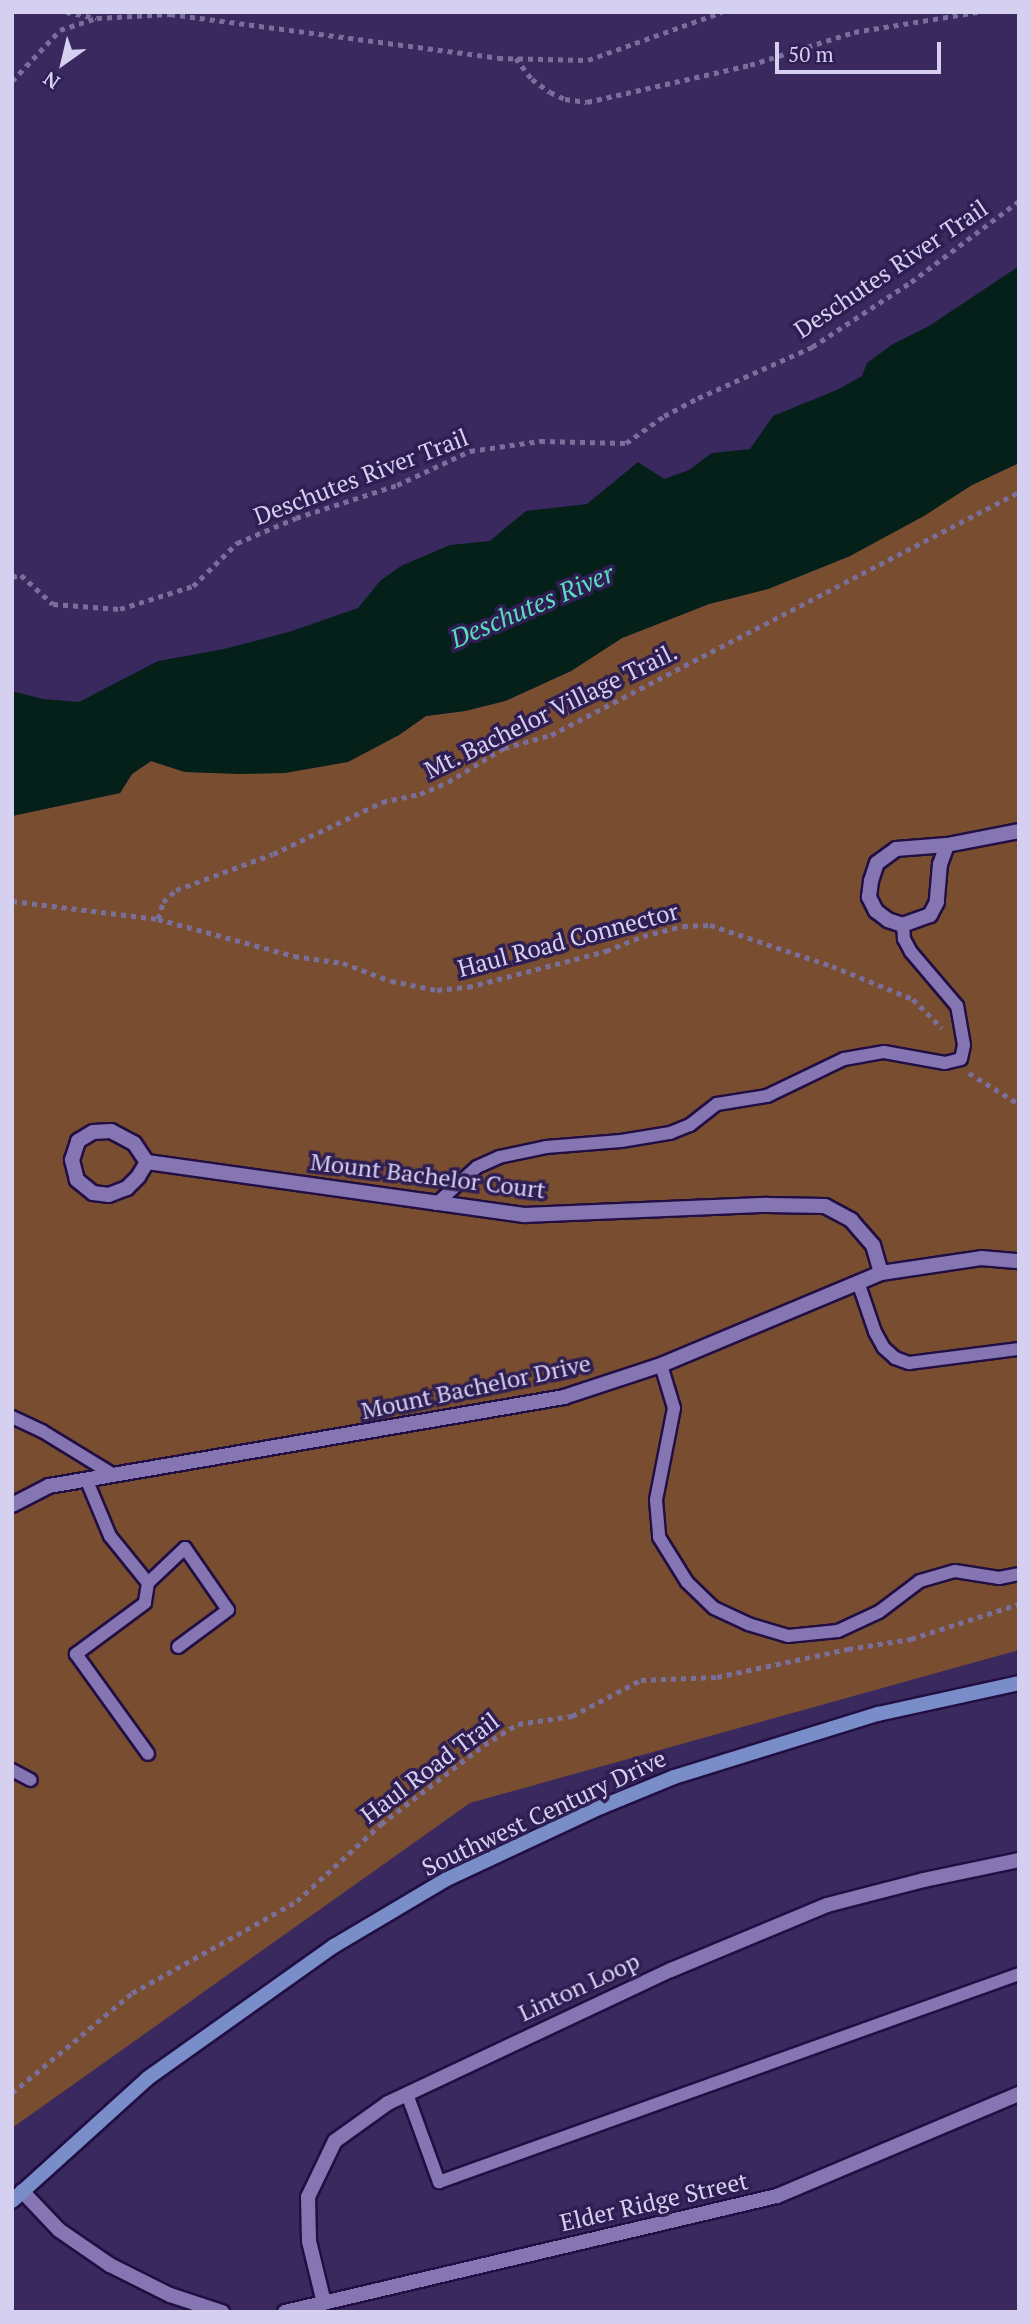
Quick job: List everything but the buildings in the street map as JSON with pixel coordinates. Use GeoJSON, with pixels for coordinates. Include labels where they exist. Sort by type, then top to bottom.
{"type":"FeatureCollection","features":[{"type":"Feature","properties":{"kind":"main road","name":"Southwest Century Drive"},"geometry":{"type":"LineString","coordinates":[[17,2196],[148,2078],[240,2009],[334,1946],[447,1879],[601,1807],[686,1773],[878,1714],[1019,1683]]}},
{"type":"Feature","properties":{"kind":"street"},"geometry":{"type":"LineString","coordinates":[[947,845],[940,864],[936,902],[930,915],[903,925],[888,920],[876,911],[869,897],[877,863],[896,849],[947,845],[1019,831]]}},
{"type":"Feature","properties":{"kind":"street"},"geometry":{"type":"LineString","coordinates":[[111,1131],[134,1143],[147,1162],[133,1182],[109,1195],[93,1193],[78,1180],[72,1160],[78,1141],[93,1132],[111,1131]]}},
{"type":"Feature","properties":{"kind":"street","name":"Mount Bachelor Court"},"geometry":{"type":"LineString","coordinates":[[147,1162],[436,1204],[524,1214],[767,1205],[825,1206],[851,1220],[873,1245],[881,1273]]}},
{"type":"Feature","properties":{"kind":"street","name":"Mount Bachelor Drive"},"geometry":{"type":"LineString","coordinates":[[12,1505],[48,1486],[564,1397],[661,1365],[881,1273],[981,1258],[1019,1261]]}},
{"type":"Feature","properties":{"kind":"street","name":"Linton Loop"},"geometry":{"type":"LineString","coordinates":[[324,2303],[309,2241],[308,2197],[335,2141],[388,2103],[659,1975],[827,1905],[1019,1860]]}},
{"type":"Feature","properties":{"kind":"street","name":"Elder Ridge Street"},"geometry":{"type":"LineString","coordinates":[[285,2312],[777,2196],[1019,2094]]}},
{"type":"Feature","properties":{"kind":"street"},"geometry":{"type":"LineString","coordinates":[[17,2196],[59,2230],[110,2265],[170,2295],[222,2312]]}},
{"type":"Feature","properties":{"kind":"lane"},"geometry":{"type":"LineString","coordinates":[[436,1204],[477,1167],[499,1157],[546,1147],[621,1141],[670,1133],[690,1125],[717,1104],[767,1096],[844,1059],[884,1052],[909,1054],[933,1062],[956,1062],[964,1054],[957,1006],[911,951],[904,939],[903,925]]}},
{"type":"Feature","properties":{"kind":"lane"},"geometry":{"type":"LineString","coordinates":[[859,1282],[874,1332],[884,1348],[895,1358],[909,1363],[1019,1349]]}},
{"type":"Feature","properties":{"kind":"lane"},"geometry":{"type":"LineString","coordinates":[[661,1365],[674,1408],[656,1500],[659,1537],[687,1582],[714,1608],[748,1624],[789,1636],[838,1632],[879,1612],[920,1581],[955,1571],[999,1578],[1019,1574]]}},
{"type":"Feature","properties":{"kind":"lane"},"geometry":{"type":"LineString","coordinates":[[12,1417],[43,1431],[114,1475]]}},
{"type":"Feature","properties":{"kind":"lane"},"geometry":{"type":"LineString","coordinates":[[88,1481],[110,1536],[148,1583]]}},
{"type":"Feature","properties":{"kind":"lane"},"geometry":{"type":"LineString","coordinates":[[148,1754],[76,1654],[145,1603],[148,1583],[185,1548],[228,1610],[178,1647]]}},
{"type":"Feature","properties":{"kind":"lane"},"geometry":{"type":"LineString","coordinates":[[12,1770],[32,1780]]}},
{"type":"Feature","properties":{"kind":"lane"},"geometry":{"type":"LineString","coordinates":[[407,2094],[439,2182],[1019,1974]]}},
{"type":"Feature","properties":{"kind":"path"},"geometry":{"type":"LineString","coordinates":[[66,12],[97,18]]}},
{"type":"Feature","properties":{"kind":"path"},"geometry":{"type":"LineString","coordinates":[[12,81],[60,30],[97,18],[170,13],[516,58],[588,60],[722,12]]}},
{"type":"Feature","properties":{"kind":"path"},"geometry":{"type":"LineString","coordinates":[[516,58],[532,79],[550,92],[565,99],[587,102],[750,65],[854,32],[978,12]]}},
{"type":"Feature","properties":{"kind":"path","name":"Deschutes River Trail"},"geometry":{"type":"LineString","coordinates":[[12,577],[21,575],[53,604],[120,609],[193,586],[237,543],[296,517],[397,485],[470,451],[540,441],[626,443],[644,433],[664,416],[698,398],[812,347],[911,282],[1019,201]]}},
{"type":"Feature","properties":{"kind":"path","name":"Mt. Bachelor Village Trail."},"geometry":{"type":"LineString","coordinates":[[158,919],[163,902],[176,890],[273,853],[382,802],[419,794],[448,782],[504,748],[551,735],[1019,492]]}},
{"type":"Feature","properties":{"kind":"path"},"geometry":{"type":"LineString","coordinates":[[12,901],[158,919]]}},
{"type":"Feature","properties":{"kind":"path","name":"Haul Road Connector"},"geometry":{"type":"LineString","coordinates":[[158,919],[294,956],[343,962],[391,981],[437,990],[468,987],[606,951],[643,936],[683,926],[709,925],[832,966],[913,999],[940,1024],[956,1062]]}},
{"type":"Feature","properties":{"kind":"path"},"geometry":{"type":"LineString","coordinates":[[956,1062],[1019,1104]]}},
{"type":"Feature","properties":{"kind":"path","name":"Haul Road Trail"},"geometry":{"type":"LineString","coordinates":[[12,2094],[132,1993],[297,1901],[382,1824],[484,1745],[517,1724],[572,1716],[641,1680],[717,1677],[911,1639],[1019,1604]]}},
{"type":"Feature","properties":{"kind":"shaded area"},"geometry":{"type":"Polygon","coordinates":[[[1019,463],[1019,1650],[470,1803],[12,2128],[12,816],[120,793],[132,774],[151,761],[185,772],[285,773],[399,735],[426,716],[465,711],[505,701],[571,671],[622,638],[709,604],[768,589],[850,556],[972,485],[1019,463]]]}},
{"type":"Feature","properties":{"kind":"water","name":"Deschutes River"},"geometry":{"type":"Polygon","coordinates":[[[1019,266],[1019,463],[972,485],[924,516],[850,556],[768,589],[709,604],[622,638],[571,671],[505,701],[465,711],[426,716],[399,735],[348,762],[285,773],[239,774],[185,772],[151,761],[132,774],[120,793],[12,816],[12,691],[43,699],[79,702],[158,661],[224,649],[289,632],[358,608],[380,581],[401,566],[450,545],[490,541],[526,511],[587,504],[638,462],[664,479],[689,470],[712,453],[750,449],[773,416],[839,389],[862,376],[867,363],[893,344],[929,326],[1019,266]]]}}]}
